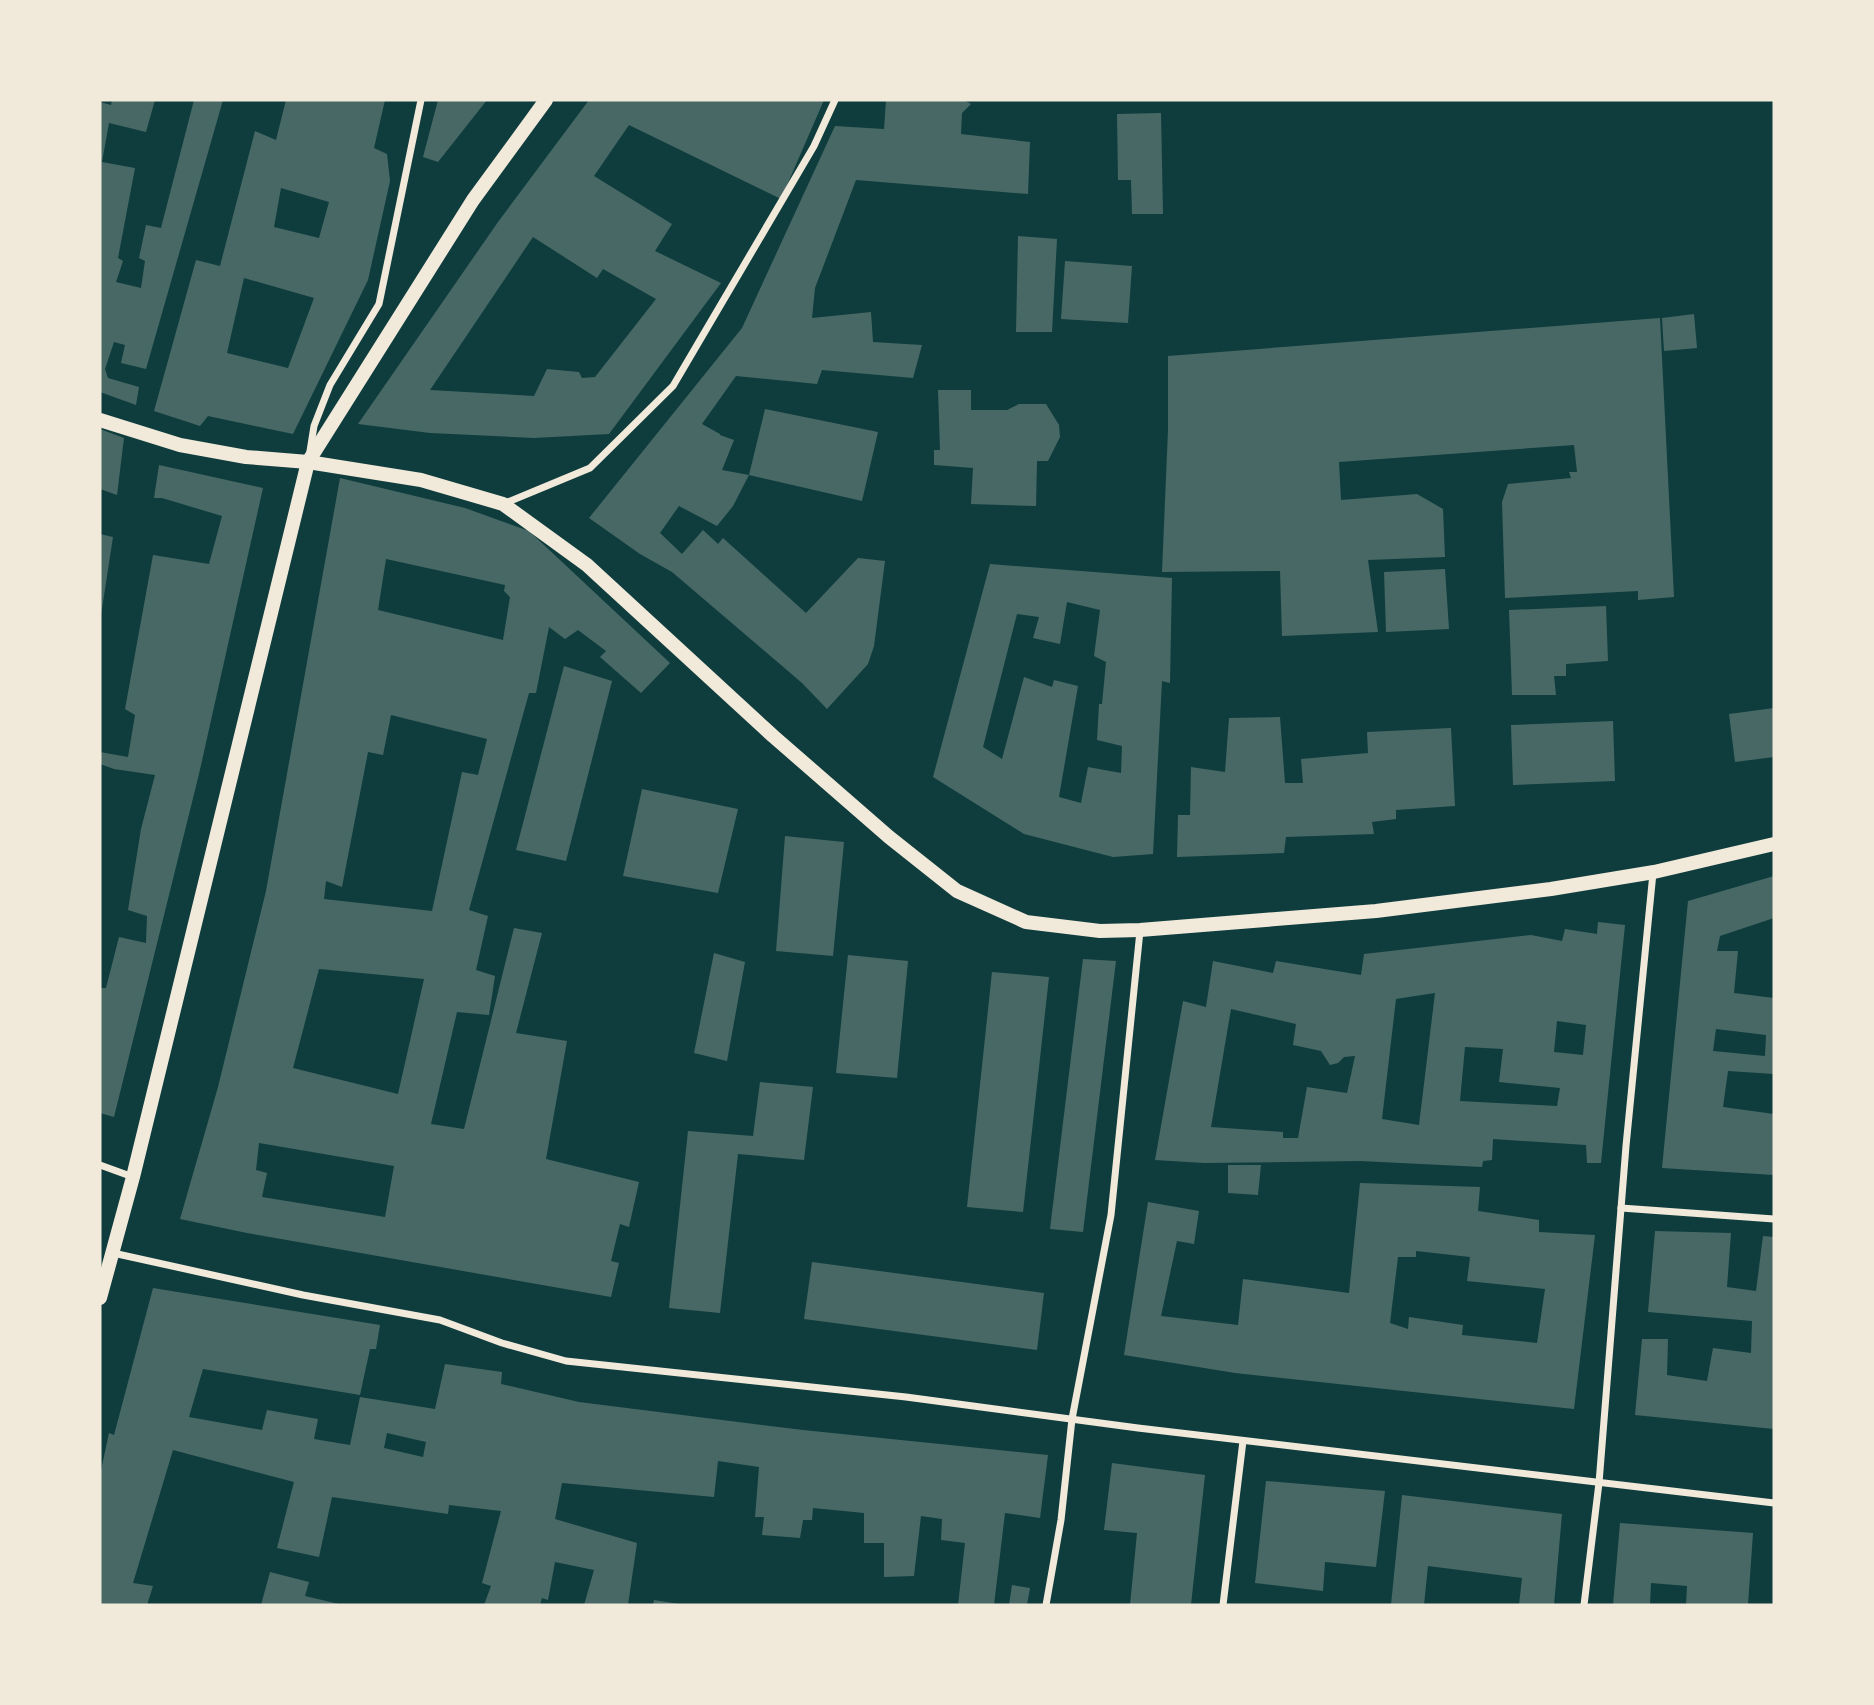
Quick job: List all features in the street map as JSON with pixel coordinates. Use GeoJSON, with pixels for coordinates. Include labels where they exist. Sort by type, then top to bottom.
{"type":"FeatureCollection","features":[{"type":"Feature","properties":{"kind":"main road"},"geometry":{"type":"LineString","coordinates":[[100,1298],[133,1177],[308,462],[473,200],[546,100]]}},
{"type":"Feature","properties":{"kind":"main road"},"geometry":{"type":"LineString","coordinates":[[100,420],[180,445],[246,457],[308,462],[421,480],[503,504],[587,565],[889,837],[957,891],[1026,922],[1100,931],[1140,930],[1376,911],[1551,889],[1654,872],[1774,844]]}},
{"type":"Feature","properties":{"kind":"street"},"geometry":{"type":"LineString","coordinates":[[308,462],[314,426],[330,385],[379,304],[421,100]]}},
{"type":"Feature","properties":{"kind":"street"},"geometry":{"type":"LineString","coordinates":[[503,504],[590,468],[673,386],[814,146],[835,100]]}},
{"type":"Feature","properties":{"kind":"street"},"geometry":{"type":"LineString","coordinates":[[1584,1605],[1599,1483],[1621,1208],[1654,872]]}},
{"type":"Feature","properties":{"kind":"street"},"geometry":{"type":"LineString","coordinates":[[1046,1605],[1061,1520],[1072,1419],[1111,1215],[1140,930]]}},
{"type":"Feature","properties":{"kind":"street"},"geometry":{"type":"LineString","coordinates":[[100,1165],[133,1177]]}},
{"type":"Feature","properties":{"kind":"street"},"geometry":{"type":"LineString","coordinates":[[1621,1208],[1774,1219]]}},
{"type":"Feature","properties":{"kind":"street"},"geometry":{"type":"LineString","coordinates":[[113,1253],[303,1295],[440,1320],[502,1343],[566,1361],[893,1395],[1244,1441],[1774,1503]]}},
{"type":"Feature","properties":{"kind":"street"},"geometry":{"type":"LineString","coordinates":[[1223,1605],[1244,1441]]}},
{"type":"Feature","properties":{"kind":"building"},"geometry":{"type":"Polygon","coordinates":[[[112,100],[155,100],[146,132],[109,123],[102,162],[135,168],[118,258],[123,261],[116,282],[141,288],[145,261],[139,258],[146,225],[161,228],[194,100],[223,100],[146,369],[121,363],[125,345],[114,342],[105,369],[108,378],[139,387],[136,405],[100,392],[100,102],[111,105],[112,100]]]}},
{"type":"Feature","properties":{"kind":"building"},"geometry":{"type":"Polygon","coordinates":[[[286,100],[385,100],[374,148],[387,154],[390,181],[368,280],[293,434],[208,416],[200,426],[154,411],[196,260],[220,266],[255,131],[276,140],[286,100]],[[281,188],[274,227],[319,238],[329,202],[281,188]],[[244,278],[227,353],[288,368],[314,298],[244,278]]]}},
{"type":"Feature","properties":{"kind":"building"},"geometry":{"type":"Polygon","coordinates":[[[438,100],[487,100],[438,162],[423,157],[438,100]]]}},
{"type":"Feature","properties":{"kind":"building"},"geometry":{"type":"Polygon","coordinates":[[[589,100],[824,100],[781,199],[629,125],[594,176],[672,224],[655,251],[721,283],[609,434],[534,438],[430,433],[358,424],[498,222],[589,100]],[[533,237],[430,390],[534,396],[547,369],[579,372],[582,378],[595,377],[656,299],[603,269],[597,278],[533,237]]]}},
{"type":"Feature","properties":{"kind":"building"},"geometry":{"type":"Polygon","coordinates":[[[886,100],[964,100],[971,104],[962,113],[961,134],[1030,142],[1028,194],[856,180],[815,288],[812,318],[871,312],[873,342],[922,345],[913,378],[822,370],[817,384],[736,376],[702,424],[734,440],[722,470],[749,475],[733,506],[717,526],[679,506],[660,533],[682,554],[703,530],[718,544],[723,538],[806,613],[858,558],[885,561],[874,646],[868,664],[827,709],[802,683],[672,572],[640,554],[589,518],[742,328],[835,126],[884,129],[886,100]]]}},
{"type":"Feature","properties":{"kind":"building"},"geometry":{"type":"Polygon","coordinates":[[[1161,113],[1163,214],[1132,214],[1131,180],[1118,180],[1117,114],[1161,113]]]}},
{"type":"Feature","properties":{"kind":"building"},"geometry":{"type":"Polygon","coordinates":[[[1018,236],[1057,239],[1052,332],[1016,332],[1018,236]]]}},
{"type":"Feature","properties":{"kind":"building"},"geometry":{"type":"Polygon","coordinates":[[[1065,261],[1132,266],[1128,323],[1061,319],[1065,261]]]}},
{"type":"Feature","properties":{"kind":"building"},"geometry":{"type":"Polygon","coordinates":[[[1694,314],[1697,348],[1664,351],[1662,318],[1694,314]]]}},
{"type":"Feature","properties":{"kind":"building"},"geometry":{"type":"Polygon","coordinates":[[[1660,318],[1674,597],[1638,600],[1638,591],[1505,598],[1502,502],[1508,484],[1571,478],[1569,472],[1577,472],[1574,445],[1339,462],[1341,500],[1417,494],[1443,509],[1445,557],[1368,560],[1378,632],[1282,636],[1280,571],[1162,572],[1168,356],[1660,318]]]}},
{"type":"Feature","properties":{"kind":"building"},"geometry":{"type":"Polygon","coordinates":[[[938,390],[971,390],[971,410],[1007,410],[1019,404],[1046,404],[1059,425],[1060,437],[1048,461],[1037,461],[1036,506],[971,504],[973,468],[934,465],[934,450],[940,450],[938,390]]]}},
{"type":"Feature","properties":{"kind":"building"},"geometry":{"type":"Polygon","coordinates":[[[765,409],[878,432],[862,501],[749,475],[765,409]]]}},
{"type":"Feature","properties":{"kind":"building"},"geometry":{"type":"Polygon","coordinates":[[[100,429],[124,438],[117,495],[100,489],[100,429]]]}},
{"type":"Feature","properties":{"kind":"building"},"geometry":{"type":"Polygon","coordinates":[[[159,465],[263,488],[199,774],[114,1117],[100,1113],[100,988],[106,988],[119,937],[146,943],[147,916],[128,910],[141,829],[155,775],[114,769],[100,764],[100,752],[128,757],[135,715],[125,709],[153,555],[209,564],[222,516],[154,498],[159,465]]]}},
{"type":"Feature","properties":{"kind":"building"},"geometry":{"type":"Polygon","coordinates":[[[340,478],[465,508],[529,531],[670,663],[641,693],[600,657],[606,651],[578,630],[565,639],[549,627],[536,693],[529,693],[469,910],[488,916],[476,970],[495,976],[489,1015],[457,1012],[431,1124],[464,1129],[514,928],[542,933],[516,1033],[567,1041],[546,1159],[639,1182],[629,1227],[620,1224],[611,1261],[619,1263],[611,1297],[180,1219],[218,1087],[266,891],[340,478]],[[386,559],[378,610],[503,640],[510,597],[504,591],[505,585],[386,559]],[[391,715],[383,755],[368,752],[342,887],[326,881],[324,899],[432,911],[462,772],[478,775],[487,739],[391,715]],[[319,969],[293,1068],[398,1094],[424,979],[319,969]],[[259,1143],[256,1170],[267,1173],[262,1197],[385,1217],[394,1166],[259,1143]]]}},
{"type":"Feature","properties":{"kind":"building"},"geometry":{"type":"Polygon","coordinates":[[[100,534],[113,537],[101,615],[100,615],[100,534]]]}},
{"type":"Feature","properties":{"kind":"building"},"geometry":{"type":"Polygon","coordinates":[[[990,564],[1172,578],[1170,683],[1162,681],[1153,854],[1113,857],[1024,834],[933,777],[990,564]],[[1067,602],[1060,644],[1033,638],[1039,617],[1017,614],[983,747],[1002,759],[1024,677],[1052,687],[1054,680],[1078,686],[1059,797],[1081,803],[1088,767],[1121,773],[1122,746],[1097,740],[1099,704],[1102,704],[1106,662],[1094,656],[1100,610],[1067,602]]]}},
{"type":"Feature","properties":{"kind":"building"},"geometry":{"type":"Polygon","coordinates":[[[1445,569],[1449,629],[1386,632],[1384,572],[1445,569]]]}},
{"type":"Feature","properties":{"kind":"building"},"geometry":{"type":"Polygon","coordinates":[[[1606,606],[1608,661],[1566,664],[1566,676],[1554,676],[1556,695],[1512,695],[1509,610],[1606,606]]]}},
{"type":"Feature","properties":{"kind":"building"},"geometry":{"type":"Polygon","coordinates":[[[564,666],[612,681],[566,861],[516,850],[564,666]]]}},
{"type":"Feature","properties":{"kind":"building"},"geometry":{"type":"Polygon","coordinates":[[[1774,708],[1774,757],[1735,762],[1729,714],[1774,708]]]}},
{"type":"Feature","properties":{"kind":"building"},"geometry":{"type":"Polygon","coordinates":[[[1280,717],[1285,783],[1303,783],[1301,759],[1368,753],[1367,732],[1451,728],[1455,806],[1396,810],[1396,819],[1372,822],[1374,834],[1286,837],[1284,853],[1177,857],[1178,815],[1190,815],[1191,767],[1225,772],[1229,718],[1280,717]]]}},
{"type":"Feature","properties":{"kind":"building"},"geometry":{"type":"Polygon","coordinates":[[[1613,721],[1615,781],[1513,785],[1511,725],[1613,721]]]}},
{"type":"Feature","properties":{"kind":"building"},"geometry":{"type":"Polygon","coordinates":[[[642,789],[738,809],[718,893],[623,876],[642,789]]]}},
{"type":"Feature","properties":{"kind":"building"},"geometry":{"type":"Polygon","coordinates":[[[785,836],[844,842],[833,956],[776,951],[785,836]]]}},
{"type":"Feature","properties":{"kind":"building"},"geometry":{"type":"Polygon","coordinates":[[[1774,876],[1774,918],[1720,936],[1717,951],[1738,951],[1734,993],[1774,998],[1774,1074],[1728,1071],[1723,1107],[1774,1114],[1774,1175],[1662,1168],[1688,901],[1774,876]],[[1716,1029],[1713,1051],[1765,1056],[1766,1035],[1716,1029]]]}},
{"type":"Feature","properties":{"kind":"building"},"geometry":{"type":"Polygon","coordinates":[[[1598,922],[1625,925],[1601,1163],[1587,1163],[1586,1145],[1493,1139],[1492,1160],[1483,1161],[1482,1167],[1360,1161],[1204,1163],[1155,1160],[1183,1001],[1206,1007],[1213,961],[1273,973],[1276,961],[1361,975],[1364,954],[1531,935],[1562,941],[1565,929],[1597,934],[1598,922]],[[1435,993],[1396,999],[1382,1119],[1419,1125],[1435,993]],[[1231,1009],[1211,1127],[1283,1132],[1283,1138],[1298,1138],[1307,1087],[1347,1093],[1355,1056],[1344,1057],[1338,1063],[1330,1065],[1321,1051],[1293,1045],[1296,1024],[1231,1009]],[[1557,1021],[1554,1052],[1583,1055],[1586,1025],[1557,1021]],[[1465,1047],[1460,1101],[1557,1106],[1560,1088],[1499,1082],[1503,1049],[1465,1047]]]}},
{"type":"Feature","properties":{"kind":"building"},"geometry":{"type":"Polygon","coordinates":[[[714,953],[745,962],[727,1061],[694,1053],[714,953]]]}},
{"type":"Feature","properties":{"kind":"building"},"geometry":{"type":"Polygon","coordinates":[[[848,955],[908,961],[897,1078],[836,1073],[848,955]]]}},
{"type":"Feature","properties":{"kind":"building"},"geometry":{"type":"Polygon","coordinates":[[[1083,959],[1116,961],[1083,1232],[1050,1229],[1083,959]]]}},
{"type":"Feature","properties":{"kind":"building"},"geometry":{"type":"Polygon","coordinates":[[[992,972],[1049,977],[1023,1212],[967,1207],[992,972]]]}},
{"type":"Feature","properties":{"kind":"building"},"geometry":{"type":"Polygon","coordinates":[[[760,1082],[813,1087],[804,1160],[738,1154],[720,1313],[669,1308],[688,1131],[753,1136],[760,1082]]]}},
{"type":"Feature","properties":{"kind":"building"},"geometry":{"type":"Polygon","coordinates":[[[1228,1165],[1261,1165],[1258,1195],[1228,1193],[1228,1165]]]}},
{"type":"Feature","properties":{"kind":"building"},"geometry":{"type":"Polygon","coordinates":[[[1360,1183],[1480,1187],[1478,1211],[1539,1220],[1539,1232],[1595,1235],[1574,1409],[1235,1373],[1124,1355],[1148,1202],[1199,1211],[1194,1244],[1177,1241],[1161,1316],[1238,1325],[1243,1279],[1349,1293],[1360,1183]],[[1416,1251],[1416,1257],[1398,1257],[1390,1323],[1408,1329],[1409,1317],[1463,1325],[1462,1335],[1537,1343],[1545,1289],[1467,1281],[1470,1257],[1416,1251]]]}},
{"type":"Feature","properties":{"kind":"building"},"geometry":{"type":"Polygon","coordinates":[[[1655,1231],[1731,1233],[1727,1287],[1756,1291],[1763,1236],[1774,1237],[1774,1429],[1635,1415],[1642,1339],[1668,1339],[1667,1375],[1707,1381],[1713,1348],[1751,1353],[1752,1321],[1648,1312],[1655,1231]]]}},
{"type":"Feature","properties":{"kind":"building"},"geometry":{"type":"Polygon","coordinates":[[[812,1262],[1044,1293],[1037,1350],[804,1319],[812,1262]]]}},
{"type":"Feature","properties":{"kind":"building"},"geometry":{"type":"Polygon","coordinates":[[[153,1288],[380,1325],[376,1349],[370,1349],[360,1395],[203,1369],[189,1417],[262,1430],[267,1410],[318,1419],[314,1439],[350,1445],[360,1397],[435,1409],[445,1364],[502,1372],[501,1384],[579,1402],[803,1430],[1048,1455],[1040,1518],[1005,1513],[994,1605],[958,1605],[965,1543],[941,1540],[942,1519],[921,1516],[914,1576],[884,1577],[884,1543],[864,1543],[864,1513],[813,1508],[812,1520],[803,1520],[800,1538],[762,1535],[764,1517],[755,1517],[759,1467],[718,1461],[714,1497],[562,1483],[555,1519],[637,1543],[628,1605],[584,1605],[594,1570],[555,1562],[548,1600],[542,1598],[540,1605],[484,1605],[491,1586],[482,1583],[501,1511],[449,1505],[448,1514],[332,1497],[319,1557],[277,1548],[294,1482],[173,1450],[133,1583],[153,1586],[147,1605],[100,1605],[100,1475],[109,1433],[114,1435],[153,1288]],[[387,1433],[384,1448],[423,1457],[426,1442],[387,1433]]]}},
{"type":"Feature","properties":{"kind":"building"},"geometry":{"type":"Polygon","coordinates":[[[1112,1463],[1205,1475],[1191,1605],[1130,1605],[1137,1533],[1104,1530],[1112,1463]]]}},
{"type":"Feature","properties":{"kind":"building"},"geometry":{"type":"Polygon","coordinates":[[[1266,1481],[1385,1491],[1376,1567],[1325,1562],[1323,1591],[1255,1583],[1266,1481]]]}},
{"type":"Feature","properties":{"kind":"building"},"geometry":{"type":"Polygon","coordinates":[[[1402,1495],[1562,1514],[1554,1605],[1519,1605],[1522,1578],[1428,1566],[1424,1605],[1391,1605],[1402,1495]]]}},
{"type":"Feature","properties":{"kind":"building"},"geometry":{"type":"Polygon","coordinates":[[[1620,1523],[1753,1533],[1748,1605],[1686,1605],[1687,1586],[1651,1583],[1650,1605],[1613,1605],[1620,1523]]]}},
{"type":"Feature","properties":{"kind":"building"},"geometry":{"type":"Polygon","coordinates":[[[270,1572],[309,1582],[305,1596],[343,1605],[261,1605],[270,1572]]]}},
{"type":"Feature","properties":{"kind":"building"},"geometry":{"type":"Polygon","coordinates":[[[1012,1585],[1030,1588],[1027,1605],[1009,1605],[1012,1585]]]}},
{"type":"Feature","properties":{"kind":"building"},"geometry":{"type":"Polygon","coordinates":[[[654,1600],[679,1604],[679,1605],[653,1605],[654,1600]]]}}]}
